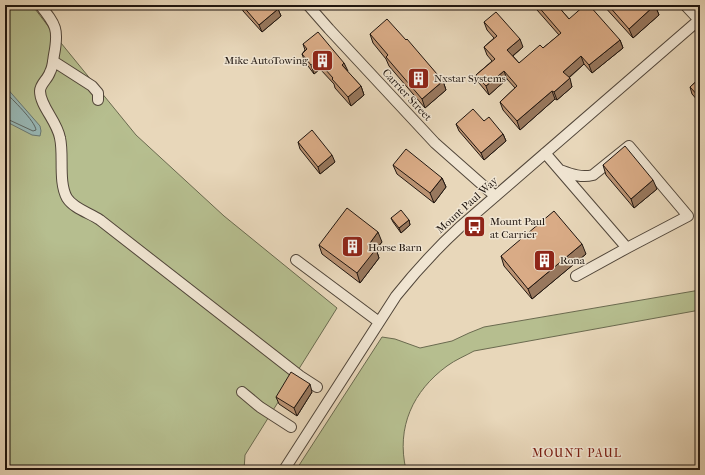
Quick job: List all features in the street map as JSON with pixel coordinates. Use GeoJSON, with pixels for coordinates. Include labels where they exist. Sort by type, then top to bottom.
{"type":"FeatureCollection","features":[{"type":"Feature","properties":{"kind":"street"},"geometry":{"type":"LineString","coordinates":[[40,5],[52,21],[57,34],[51,71],[40,89],[40,93],[42,100],[58,128],[61,139],[64,188],[67,197],[72,203],[96,217],[300,376],[317,387]]}},
{"type":"Feature","properties":{"kind":"street","name":"Carrier Street"},"geometry":{"type":"LineString","coordinates":[[308,5],[435,143],[495,196]]}},
{"type":"Feature","properties":{"kind":"street"},"geometry":{"type":"LineString","coordinates":[[684,5],[700,20]]}},
{"type":"Feature","properties":{"kind":"street","name":"Mount Paul Way"},"geometry":{"type":"LineString","coordinates":[[284,470],[407,281],[433,253],[495,196],[700,20]]}},
{"type":"Feature","properties":{"kind":"street"},"geometry":{"type":"LineString","coordinates":[[53,61],[92,86],[98,93],[98,100]]}},
{"type":"Feature","properties":{"kind":"street"},"geometry":{"type":"LineString","coordinates":[[560,170],[578,176],[593,175],[628,146],[688,216],[576,276]]}},
{"type":"Feature","properties":{"kind":"street"},"geometry":{"type":"LineString","coordinates":[[545,153],[627,248]]}},
{"type":"Feature","properties":{"kind":"street"},"geometry":{"type":"LineString","coordinates":[[296,260],[379,322]]}},
{"type":"Feature","properties":{"kind":"street"},"geometry":{"type":"LineString","coordinates":[[242,392],[260,407],[291,426]]}},
{"type":"Feature","properties":{"kind":"green space"},"geometry":{"type":"Polygon","coordinates":[[[5,5],[32,5],[136,135],[224,216],[337,308],[245,455],[244,470],[5,470],[5,5]]]}},
{"type":"Feature","properties":{"kind":"green space"},"geometry":{"type":"Polygon","coordinates":[[[700,290],[700,310],[474,351],[453,362],[435,376],[425,387],[416,399],[410,411],[403,439],[403,454],[406,470],[296,470],[382,337],[395,339],[420,348],[452,341],[484,327],[700,290]]]}},
{"type":"Feature","properties":{"kind":"water"},"geometry":{"type":"Polygon","coordinates":[[[5,86],[40,126],[40,136],[32,135],[5,121],[5,86]]]}},
{"type":"Feature","properties":{"kind":"building"},"geometry":{"type":"Polygon","coordinates":[[[242,5],[275,5],[278,9],[259,25],[242,5]]]}},
{"type":"Feature","properties":{"kind":"building"},"geometry":{"type":"Polygon","coordinates":[[[537,5],[557,5],[569,19],[585,5],[589,5],[620,40],[589,65],[581,56],[563,72],[570,78],[554,92],[552,91],[517,121],[500,102],[517,86],[504,71],[486,86],[476,75],[495,59],[484,47],[497,36],[484,22],[496,12],[520,39],[507,50],[519,63],[540,45],[543,48],[561,33],[537,5]]]}},
{"type":"Feature","properties":{"kind":"building"},"geometry":{"type":"Polygon","coordinates":[[[608,5],[655,5],[629,29],[608,5]]]}},
{"type":"Feature","properties":{"kind":"building"},"geometry":{"type":"Polygon","coordinates":[[[387,19],[406,40],[407,39],[443,81],[422,99],[386,57],[388,55],[370,34],[387,19]]]}},
{"type":"Feature","properties":{"kind":"building"},"geometry":{"type":"Polygon","coordinates":[[[318,32],[344,63],[342,65],[361,86],[348,97],[317,60],[311,65],[302,54],[307,49],[303,44],[318,32]]]}},
{"type":"Feature","properties":{"kind":"building"},"geometry":{"type":"Polygon","coordinates":[[[700,78],[700,98],[690,87],[700,78]]]}},
{"type":"Feature","properties":{"kind":"building"},"geometry":{"type":"Polygon","coordinates":[[[473,109],[484,121],[489,117],[503,134],[481,153],[456,124],[473,109]]]}},
{"type":"Feature","properties":{"kind":"building"},"geometry":{"type":"Polygon","coordinates":[[[312,130],[332,155],[318,167],[298,142],[312,130]]]}},
{"type":"Feature","properties":{"kind":"building"},"geometry":{"type":"Polygon","coordinates":[[[625,146],[653,180],[631,199],[603,165],[625,146]]]}},
{"type":"Feature","properties":{"kind":"building"},"geometry":{"type":"Polygon","coordinates":[[[406,149],[442,178],[430,193],[393,165],[406,149]]]}},
{"type":"Feature","properties":{"kind":"building","name":"Horse Barn"},"geometry":{"type":"Polygon","coordinates":[[[347,208],[378,232],[370,243],[376,249],[357,273],[319,245],[347,208]]]}},
{"type":"Feature","properties":{"kind":"building"},"geometry":{"type":"Polygon","coordinates":[[[401,210],[409,220],[399,228],[391,218],[401,210]]]}},
{"type":"Feature","properties":{"kind":"building","name":"Rona"},"geometry":{"type":"Polygon","coordinates":[[[554,211],[582,244],[528,289],[501,256],[554,211]]]}},
{"type":"Feature","properties":{"kind":"building"},"geometry":{"type":"Polygon","coordinates":[[[291,372],[310,384],[294,408],[276,397],[291,372]]]}},
{"type":"Feature","properties":{"kind":"place","name":"Mike AutoTowing"},"geometry":{"type":"Point","coordinates":[323,60]}},
{"type":"Feature","properties":{"kind":"place","name":"Nxstar Systems"},"geometry":{"type":"Point","coordinates":[418,78]}},
{"type":"Feature","properties":{"kind":"place","name":"Mount Paul at Carrier"},"geometry":{"type":"Point","coordinates":[475,227]}},
{"type":"Feature","properties":{"kind":"place","name":"Horse Barn"},"geometry":{"type":"Point","coordinates":[352,247]}},
{"type":"Feature","properties":{"kind":"place","name":"Rona"},"geometry":{"type":"Point","coordinates":[545,260]}},
{"type":"Feature","properties":{"kind":"district","name":"MOUNT PAUL"},"geometry":{"type":"Point","coordinates":[577,453]}}]}
